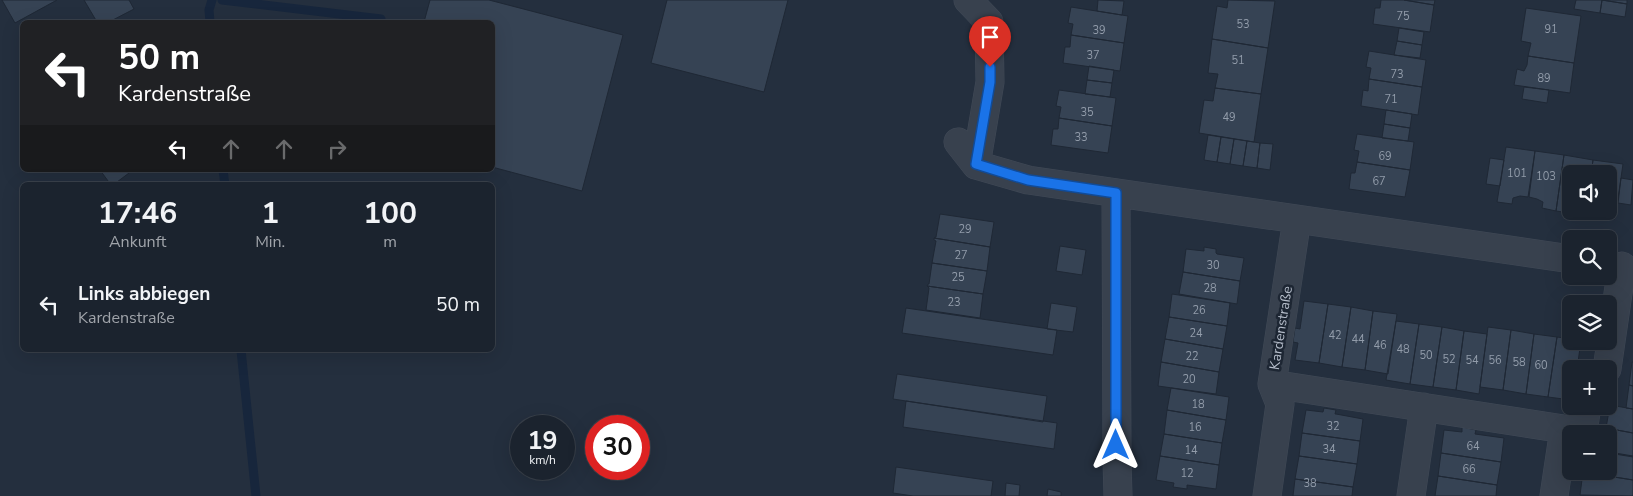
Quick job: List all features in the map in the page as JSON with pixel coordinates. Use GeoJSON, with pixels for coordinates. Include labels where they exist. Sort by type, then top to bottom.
{"type":"FeatureCollection","features":[{"type":"Feature","properties":{"kind":"street"},"geometry":{"type":"LineString","coordinates":[[968,0],[989,22],[990,82],[976,164]]}},
{"type":"Feature","properties":{"kind":"street"},"geometry":{"type":"LineString","coordinates":[[958,142],[976,164],[1028,180],[1562,258]]}},
{"type":"Feature","properties":{"kind":"street"},"geometry":{"type":"LineString","coordinates":[[1116,193],[1116,460],[1118,496]]}},
{"type":"Feature","properties":{"kind":"street","name":"Kardenstraße"},"geometry":{"type":"LineString","coordinates":[[1267,496],[1280,404],[1272,384],[1297,219]]}},
{"type":"Feature","properties":{"kind":"street"},"geometry":{"type":"LineString","coordinates":[[1608,360],[1621,266]]}},
{"type":"Feature","properties":{"kind":"street"},"geometry":{"type":"LineString","coordinates":[[1272,384],[1562,429]]}},
{"type":"Feature","properties":{"kind":"street"},"geometry":{"type":"LineString","coordinates":[[1411,496],[1424,407]]}},
{"type":"Feature","properties":{"kind":"street"},"geometry":{"type":"LineString","coordinates":[[1554,496],[1562,442]]}},
{"type":"Feature","properties":{"kind":"building"},"geometry":{"type":"Polygon","coordinates":[[[2,0],[57,0],[20,20],[15,23],[2,0]]]}},
{"type":"Feature","properties":{"kind":"building"},"geometry":{"type":"Polygon","coordinates":[[[84,0],[129,0],[134,9],[113,20],[96,20],[84,0]]]}},
{"type":"Feature","properties":{"kind":"building"},"geometry":{"type":"Polygon","coordinates":[[[430,0],[489,0],[623,35],[582,191],[495,168],[495,20],[425,20],[430,0]]]}},
{"type":"Feature","properties":{"kind":"building"},"geometry":{"type":"Polygon","coordinates":[[[667,0],[788,0],[764,92],[651,63],[667,0]]]}},
{"type":"Feature","properties":{"kind":"building"},"geometry":{"type":"Polygon","coordinates":[[[1098,0],[1124,1],[1122,15],[1097,11],[1098,0]]]}},
{"type":"Feature","properties":{"kind":"building"},"geometry":{"type":"Polygon","coordinates":[[[1228,0],[1275,1],[1268,48],[1212,39],[1217,6],[1227,8],[1228,0]]]}},
{"type":"Feature","properties":{"kind":"building"},"geometry":{"type":"Polygon","coordinates":[[[1381,0],[1404,0],[1434,5],[1430,32],[1373,24],[1375,8],[1380,8],[1381,0]]]}},
{"type":"Feature","properties":{"kind":"building"},"geometry":{"type":"Polygon","coordinates":[[[1404,0],[1435,0],[1434,5],[1404,0]]]}},
{"type":"Feature","properties":{"kind":"building"},"geometry":{"type":"Polygon","coordinates":[[[1576,0],[1602,0],[1600,13],[1574,9],[1576,0]]]}},
{"type":"Feature","properties":{"kind":"building"},"geometry":{"type":"Polygon","coordinates":[[[1602,0],[1627,0],[1627,4],[1602,0]]]}},
{"type":"Feature","properties":{"kind":"building"},"geometry":{"type":"Polygon","coordinates":[[[1602,0],[1627,4],[1625,17],[1600,13],[1602,0]]]}},
{"type":"Feature","properties":{"kind":"building"},"geometry":{"type":"Polygon","coordinates":[[[1071,7],[1128,16],[1124,43],[1071,35],[1073,24],[1068,23],[1071,7]]]}},
{"type":"Feature","properties":{"kind":"building"},"geometry":{"type":"Polygon","coordinates":[[[1526,8],[1581,16],[1574,63],[1528,56],[1531,43],[1521,41],[1526,8]]]}},
{"type":"Feature","properties":{"kind":"building"},"geometry":{"type":"Polygon","coordinates":[[[1399,28],[1424,32],[1422,45],[1397,41],[1399,28]]]}},
{"type":"Feature","properties":{"kind":"building"},"geometry":{"type":"Polygon","coordinates":[[[1071,35],[1124,43],[1120,71],[1063,63],[1065,47],[1070,47],[1071,35]]]}},
{"type":"Feature","properties":{"kind":"building"},"geometry":{"type":"Polygon","coordinates":[[[1212,39],[1268,48],[1261,94],[1215,88],[1218,74],[1208,73],[1212,39]]]}},
{"type":"Feature","properties":{"kind":"building"},"geometry":{"type":"Polygon","coordinates":[[[1397,41],[1422,45],[1420,58],[1394,55],[1397,41]]]}},
{"type":"Feature","properties":{"kind":"building"},"geometry":{"type":"Polygon","coordinates":[[[1369,51],[1426,60],[1422,87],[1369,79],[1371,68],[1366,67],[1369,51]]]}},
{"type":"Feature","properties":{"kind":"building"},"geometry":{"type":"Polygon","coordinates":[[[1528,56],[1574,63],[1570,93],[1514,85],[1517,69],[1524,71],[1528,56]]]}},
{"type":"Feature","properties":{"kind":"building"},"geometry":{"type":"Polygon","coordinates":[[[1089,66],[1114,70],[1112,83],[1087,80],[1089,66]]]}},
{"type":"Feature","properties":{"kind":"building"},"geometry":{"type":"Polygon","coordinates":[[[1369,79],[1422,87],[1418,115],[1361,106],[1363,90],[1368,91],[1369,79]]]}},
{"type":"Feature","properties":{"kind":"building"},"geometry":{"type":"Polygon","coordinates":[[[1087,80],[1112,83],[1110,97],[1085,94],[1087,80]]]}},
{"type":"Feature","properties":{"kind":"building"},"geometry":{"type":"Polygon","coordinates":[[[1524,87],[1549,90],[1547,103],[1522,99],[1524,87]]]}},
{"type":"Feature","properties":{"kind":"building"},"geometry":{"type":"Polygon","coordinates":[[[1215,88],[1261,94],[1254,142],[1199,133],[1204,100],[1213,101],[1215,88]]]}},
{"type":"Feature","properties":{"kind":"building"},"geometry":{"type":"Polygon","coordinates":[[[1059,90],[1116,98],[1112,126],[1059,118],[1061,107],[1056,106],[1059,90]]]}},
{"type":"Feature","properties":{"kind":"building"},"geometry":{"type":"Polygon","coordinates":[[[1386,110],[1412,114],[1410,128],[1384,124],[1386,110]]]}},
{"type":"Feature","properties":{"kind":"building"},"geometry":{"type":"Polygon","coordinates":[[[1059,118],[1112,126],[1108,153],[1051,145],[1053,129],[1058,129],[1059,118]]]}},
{"type":"Feature","properties":{"kind":"building"},"geometry":{"type":"Polygon","coordinates":[[[1384,124],[1410,128],[1408,141],[1382,138],[1384,124]]]}},
{"type":"Feature","properties":{"kind":"building"},"geometry":{"type":"Polygon","coordinates":[[[1357,134],[1414,142],[1410,170],[1357,162],[1359,151],[1354,150],[1357,134]]]}},
{"type":"Feature","properties":{"kind":"building"},"geometry":{"type":"Polygon","coordinates":[[[1208,135],[1221,137],[1217,162],[1204,160],[1208,135]]]}},
{"type":"Feature","properties":{"kind":"building"},"geometry":{"type":"Polygon","coordinates":[[[1221,137],[1234,139],[1230,164],[1217,162],[1221,137]]]}},
{"type":"Feature","properties":{"kind":"building"},"geometry":{"type":"Polygon","coordinates":[[[1234,139],[1247,141],[1243,166],[1230,164],[1234,139]]]}},
{"type":"Feature","properties":{"kind":"building"},"geometry":{"type":"Polygon","coordinates":[[[1247,141],[1260,143],[1257,168],[1243,166],[1247,141]]]}},
{"type":"Feature","properties":{"kind":"building"},"geometry":{"type":"Polygon","coordinates":[[[1260,143],[1273,144],[1270,170],[1257,168],[1260,143]]]}},
{"type":"Feature","properties":{"kind":"building"},"geometry":{"type":"Polygon","coordinates":[[[1506,147],[1535,151],[1528,197],[1520,196],[1513,198],[1512,204],[1497,202],[1506,147]]]}},
{"type":"Feature","properties":{"kind":"building"},"geometry":{"type":"Polygon","coordinates":[[[1535,151],[1564,155],[1556,211],[1542,208],[1543,202],[1529,197],[1535,151]]]}},
{"type":"Feature","properties":{"kind":"building"},"geometry":{"type":"Polygon","coordinates":[[[1564,155],[1593,160],[1592,165],[1563,165],[1564,155]]]}},
{"type":"Feature","properties":{"kind":"building"},"geometry":{"type":"Polygon","coordinates":[[[1490,158],[1504,160],[1500,186],[1486,184],[1490,158]]]}},
{"type":"Feature","properties":{"kind":"building"},"geometry":{"type":"Polygon","coordinates":[[[1593,160],[1623,164],[1617,205],[1617,165],[1592,165],[1593,160]]]}},
{"type":"Feature","properties":{"kind":"building"},"geometry":{"type":"Polygon","coordinates":[[[1357,162],[1410,170],[1405,197],[1349,189],[1351,173],[1355,173],[1357,162]]]}},
{"type":"Feature","properties":{"kind":"building"},"geometry":{"type":"Polygon","coordinates":[[[1562,169],[1562,212],[1556,211],[1562,169]]]}},
{"type":"Feature","properties":{"kind":"building"},"geometry":{"type":"Polygon","coordinates":[[[101,172],[130,172],[117,182],[109,182],[101,172]]]}},
{"type":"Feature","properties":{"kind":"building"},"geometry":{"type":"Polygon","coordinates":[[[1621,178],[1633,180],[1631,205],[1618,203],[1621,178]]]}},
{"type":"Feature","properties":{"kind":"building"},"geometry":{"type":"Polygon","coordinates":[[[940,214],[994,222],[990,247],[934,238],[936,237],[940,214]]]}},
{"type":"Feature","properties":{"kind":"building"},"geometry":{"type":"Polygon","coordinates":[[[934,238],[990,247],[987,271],[932,263],[936,241],[934,238]]]}},
{"type":"Feature","properties":{"kind":"building"},"geometry":{"type":"Polygon","coordinates":[[[1060,246],[1086,250],[1082,275],[1056,271],[1060,246]]]}},
{"type":"Feature","properties":{"kind":"building"},"geometry":{"type":"Polygon","coordinates":[[[1204,247],[1216,249],[1217,254],[1244,258],[1240,281],[1183,272],[1186,249],[1204,251],[1204,247]]]}},
{"type":"Feature","properties":{"kind":"building"},"geometry":{"type":"Polygon","coordinates":[[[932,263],[987,271],[983,294],[927,286],[929,284],[932,263]]]}},
{"type":"Feature","properties":{"kind":"building"},"geometry":{"type":"Polygon","coordinates":[[[1183,272],[1240,281],[1237,304],[1179,294],[1183,272]]]}},
{"type":"Feature","properties":{"kind":"building"},"geometry":{"type":"Polygon","coordinates":[[[927,286],[983,294],[980,318],[926,310],[929,288],[927,286]]]}},
{"type":"Feature","properties":{"kind":"building"},"geometry":{"type":"Polygon","coordinates":[[[1172,294],[1230,303],[1227,326],[1169,317],[1172,294]]]}},
{"type":"Feature","properties":{"kind":"building"},"geometry":{"type":"Polygon","coordinates":[[[1304,301],[1328,304],[1319,363],[1295,360],[1298,343],[1293,342],[1295,328],[1300,329],[1304,301]]]}},
{"type":"Feature","properties":{"kind":"building"},"geometry":{"type":"Polygon","coordinates":[[[1051,303],[1077,307],[1073,332],[1047,329],[1051,303]]]}},
{"type":"Feature","properties":{"kind":"building"},"geometry":{"type":"Polygon","coordinates":[[[1328,304],[1351,307],[1342,367],[1319,363],[1328,304]]]}},
{"type":"Feature","properties":{"kind":"building"},"geometry":{"type":"Polygon","coordinates":[[[1351,307],[1373,311],[1365,370],[1342,367],[1351,307]]]}},
{"type":"Feature","properties":{"kind":"building"},"geometry":{"type":"Polygon","coordinates":[[[906,308],[1057,330],[1053,355],[902,333],[906,308]]]}},
{"type":"Feature","properties":{"kind":"building"},"geometry":{"type":"Polygon","coordinates":[[[1373,311],[1397,314],[1388,374],[1365,370],[1373,311]]]}},
{"type":"Feature","properties":{"kind":"building"},"geometry":{"type":"Polygon","coordinates":[[[1169,317],[1227,326],[1223,349],[1165,339],[1169,317]]]}},
{"type":"Feature","properties":{"kind":"building"},"geometry":{"type":"Polygon","coordinates":[[[1396,321],[1419,324],[1410,384],[1386,380],[1396,321]]]}},
{"type":"Feature","properties":{"kind":"building"},"geometry":{"type":"Polygon","coordinates":[[[1419,324],[1442,327],[1433,387],[1410,384],[1419,324]]]}},
{"type":"Feature","properties":{"kind":"building"},"geometry":{"type":"Polygon","coordinates":[[[1442,327],[1464,331],[1456,390],[1433,387],[1442,327]]]}},
{"type":"Feature","properties":{"kind":"building"},"geometry":{"type":"Polygon","coordinates":[[[1488,327],[1511,330],[1503,390],[1480,387],[1488,327]]]}},
{"type":"Feature","properties":{"kind":"building"},"geometry":{"type":"Polygon","coordinates":[[[1511,330],[1534,334],[1526,394],[1503,390],[1511,330]]]}},
{"type":"Feature","properties":{"kind":"building"},"geometry":{"type":"Polygon","coordinates":[[[1464,331],[1487,334],[1479,394],[1456,390],[1464,331]]]}},
{"type":"Feature","properties":{"kind":"building"},"geometry":{"type":"Polygon","coordinates":[[[1534,334],[1557,337],[1548,397],[1526,394],[1534,334]]]}},
{"type":"Feature","properties":{"kind":"building"},"geometry":{"type":"Polygon","coordinates":[[[1557,337],[1562,338],[1562,350],[1580,350],[1578,360],[1562,360],[1562,399],[1548,397],[1557,337]]]}},
{"type":"Feature","properties":{"kind":"building"},"geometry":{"type":"Polygon","coordinates":[[[1165,339],[1223,349],[1219,372],[1161,362],[1165,339]]]}},
{"type":"Feature","properties":{"kind":"building"},"geometry":{"type":"Polygon","coordinates":[[[1161,362],[1219,372],[1216,394],[1158,386],[1161,362]]]}},
{"type":"Feature","properties":{"kind":"building"},"geometry":{"type":"Polygon","coordinates":[[[1633,362],[1633,386],[1629,385],[1633,362]]]}},
{"type":"Feature","properties":{"kind":"building"},"geometry":{"type":"Polygon","coordinates":[[[897,374],[1047,396],[1043,422],[893,399],[897,374]]]}},
{"type":"Feature","properties":{"kind":"building"},"geometry":{"type":"Polygon","coordinates":[[[1629,385],[1633,386],[1633,409],[1626,408],[1629,385]]]}},
{"type":"Feature","properties":{"kind":"building"},"geometry":{"type":"Polygon","coordinates":[[[1171,388],[1229,397],[1226,420],[1167,410],[1171,388]]]}},
{"type":"Feature","properties":{"kind":"building"},"geometry":{"type":"Polygon","coordinates":[[[906,401],[1057,423],[1054,449],[903,427],[906,401]]]}},
{"type":"Feature","properties":{"kind":"building"},"geometry":{"type":"Polygon","coordinates":[[[1617,406],[1633,409],[1633,433],[1617,430],[1617,425],[1607,425],[1608,415],[1617,415],[1617,406]]]}},
{"type":"Feature","properties":{"kind":"building"},"geometry":{"type":"Polygon","coordinates":[[[1324,408],[1336,410],[1335,414],[1363,419],[1360,441],[1302,433],[1306,410],[1323,412],[1324,408]]]}},
{"type":"Feature","properties":{"kind":"building"},"geometry":{"type":"Polygon","coordinates":[[[1167,410],[1226,420],[1222,443],[1164,434],[1167,410]]]}},
{"type":"Feature","properties":{"kind":"building"},"geometry":{"type":"Polygon","coordinates":[[[1462,427],[1476,430],[1475,434],[1504,438],[1501,462],[1441,453],[1444,430],[1462,432],[1462,427]]]}},
{"type":"Feature","properties":{"kind":"building"},"geometry":{"type":"Polygon","coordinates":[[[1617,430],[1633,433],[1633,456],[1617,453],[1617,430]]]}},
{"type":"Feature","properties":{"kind":"building"},"geometry":{"type":"Polygon","coordinates":[[[1302,433],[1360,441],[1357,464],[1299,456],[1302,433]]]}},
{"type":"Feature","properties":{"kind":"building"},"geometry":{"type":"Polygon","coordinates":[[[1164,434],[1222,443],[1219,465],[1160,456],[1164,434]]]}},
{"type":"Feature","properties":{"kind":"building"},"geometry":{"type":"Polygon","coordinates":[[[1441,453],[1501,462],[1497,485],[1438,476],[1441,453]]]}},
{"type":"Feature","properties":{"kind":"building"},"geometry":{"type":"Polygon","coordinates":[[[1617,454],[1633,457],[1633,480],[1617,477],[1617,454]]]}},
{"type":"Feature","properties":{"kind":"building"},"geometry":{"type":"Polygon","coordinates":[[[1160,456],[1219,465],[1216,489],[1187,485],[1187,489],[1173,487],[1174,483],[1156,480],[1160,456]]]}},
{"type":"Feature","properties":{"kind":"building"},"geometry":{"type":"Polygon","coordinates":[[[1299,456],[1357,464],[1353,487],[1295,479],[1299,456]]]}},
{"type":"Feature","properties":{"kind":"building"},"geometry":{"type":"Polygon","coordinates":[[[896,467],[993,481],[991,496],[913,496],[893,493],[896,467]]]}},
{"type":"Feature","properties":{"kind":"building"},"geometry":{"type":"Polygon","coordinates":[[[1438,476],[1497,485],[1496,496],[1435,496],[1438,476]]]}},
{"type":"Feature","properties":{"kind":"building"},"geometry":{"type":"Polygon","coordinates":[[[1617,477],[1633,480],[1633,496],[1580,495],[1582,480],[1617,480],[1617,477]]]}},
{"type":"Feature","properties":{"kind":"building"},"geometry":{"type":"Polygon","coordinates":[[[1295,479],[1353,487],[1352,496],[1293,496],[1295,479]]]}},
{"type":"Feature","properties":{"kind":"building"},"geometry":{"type":"Polygon","coordinates":[[[1006,483],[1020,485],[1019,496],[1005,496],[1006,483]]]}},
{"type":"Feature","properties":{"kind":"building"},"geometry":{"type":"Polygon","coordinates":[[[1048,489],[1061,492],[1061,496],[1047,496],[1048,489]]]}},
{"type":"Feature","properties":{"kind":"waterway"},"geometry":{"type":"LineString","coordinates":[[210,20],[209,10],[212,0]]}},
{"type":"Feature","properties":{"kind":"waterway"},"geometry":{"type":"LineString","coordinates":[[222,0],[381,19]]}},
{"type":"Feature","properties":{"kind":"waterway"},"geometry":{"type":"LineString","coordinates":[[223,172],[225,182]]}},
{"type":"Feature","properties":{"kind":"waterway"},"geometry":{"type":"LineString","coordinates":[[241,352],[256,496]]}},
{"type":"Feature","properties":{"kind":"route"},"geometry":{"type":"LineString","coordinates":[[990,67],[990,82],[976,164],[1028,180],[1116,193],[1116,445]]}}]}
